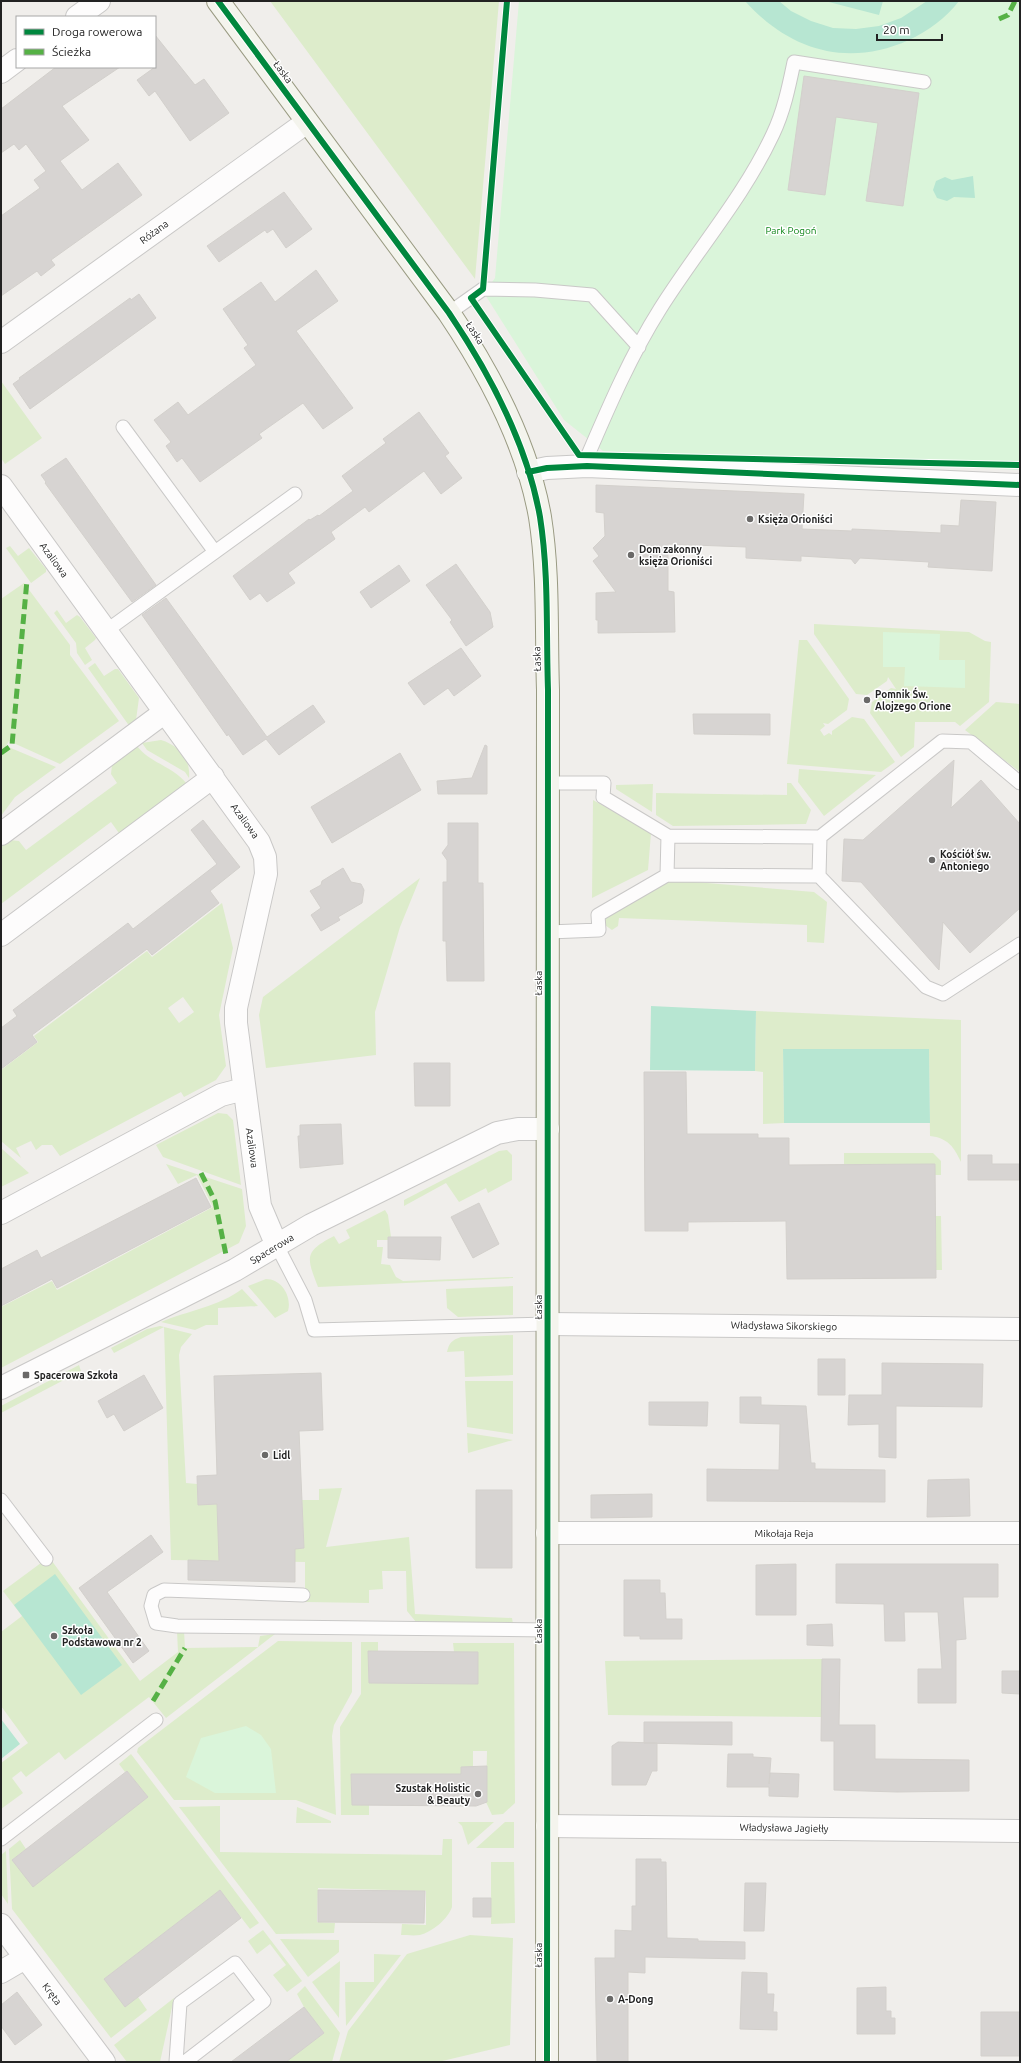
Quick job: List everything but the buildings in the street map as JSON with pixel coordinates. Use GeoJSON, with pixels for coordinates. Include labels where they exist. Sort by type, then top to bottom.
{"type":"FeatureCollection","features":[{"type":"Feature","properties":{"kind":"street"},"geometry":{"type":"LineString","coordinates":[[78,16],[99,1]]}},
{"type":"Feature","properties":{"kind":"street","name":"Łaska"},"geometry":{"type":"LineString","coordinates":[[218,1],[449,313],[492,382],[509,416],[528,472],[540,517],[546,581],[549,932],[547,2062]]}},
{"type":"Feature","properties":{"kind":"street"},"geometry":{"type":"LineString","coordinates":[[1,72],[16,61]]}},
{"type":"Feature","properties":{"kind":"street","name":"Różana"},"geometry":{"type":"LineString","coordinates":[[1,342],[307,122]]}},
{"type":"Feature","properties":{"kind":"street"},"geometry":{"type":"LineString","coordinates":[[528,472],[546,468],[587,466],[1020,485]]}},
{"type":"Feature","properties":{"kind":"street","name":"Azaliowa"},"geometry":{"type":"LineString","coordinates":[[1,486],[213,777],[259,842],[265,857],[266,874],[236,1008],[236,1023],[260,1206],[277,1246]]}},
{"type":"Feature","properties":{"kind":"street"},"geometry":{"type":"LineString","coordinates":[[1,834],[165,712]]}},
{"type":"Feature","properties":{"kind":"street"},"geometry":{"type":"LineString","coordinates":[[1,935],[213,777]]}},
{"type":"Feature","properties":{"kind":"street"},"geometry":{"type":"LineString","coordinates":[[1,1213],[221,1095],[244,1089]]}},
{"type":"Feature","properties":{"kind":"street","name":"Spacerowa"},"geometry":{"type":"LineString","coordinates":[[1,1388],[235,1270],[312,1225],[497,1133],[518,1129],[548,1129]]}},
{"type":"Feature","properties":{"kind":"street","name":"Władysława Sikorskiego"},"geometry":{"type":"LineString","coordinates":[[548,1324],[1020,1329]]}},
{"type":"Feature","properties":{"kind":"street","name":"Mikołaja Reja"},"geometry":{"type":"LineString","coordinates":[[547,1533],[1020,1533]]}},
{"type":"Feature","properties":{"kind":"street","name":"Władysława Jagiełły"},"geometry":{"type":"LineString","coordinates":[[547,1826],[1020,1831]]}},
{"type":"Feature","properties":{"kind":"street","name":"Kręta"},"geometry":{"type":"LineString","coordinates":[[1,1925],[104,2062]]}},
{"type":"Feature","properties":{"kind":"street"},"geometry":{"type":"LineString","coordinates":[[1,1972],[26,1958]]}},
{"type":"Feature","properties":{"kind":"lane"},"geometry":{"type":"LineString","coordinates":[[587,466],[588,455],[619,383],[660,309],[730,210],[773,134],[786,99],[794,62],[924,82]]}},
{"type":"Feature","properties":{"kind":"lane"},"geometry":{"type":"LineString","coordinates":[[449,313],[483,289],[535,290],[592,295],[639,347]]}},
{"type":"Feature","properties":{"kind":"lane"},"geometry":{"type":"LineString","coordinates":[[123,427],[215,552]]}},
{"type":"Feature","properties":{"kind":"lane"},"geometry":{"type":"LineString","coordinates":[[106,631],[295,494]]}},
{"type":"Feature","properties":{"kind":"lane"},"geometry":{"type":"LineString","coordinates":[[548,783],[604,783],[604,797],[668,836],[820,837],[942,741],[971,742],[1020,783]]}},
{"type":"Feature","properties":{"kind":"lane"},"geometry":{"type":"LineString","coordinates":[[667,875],[668,836]]}},
{"type":"Feature","properties":{"kind":"lane"},"geometry":{"type":"LineString","coordinates":[[820,837],[819,876],[926,988],[943,994],[1020,944]]}},
{"type":"Feature","properties":{"kind":"lane"},"geometry":{"type":"LineString","coordinates":[[549,932],[598,930],[598,915],[667,875],[819,876]]}},
{"type":"Feature","properties":{"kind":"lane"},"geometry":{"type":"LineString","coordinates":[[277,1246],[306,1300],[314,1330],[548,1324]]}},
{"type":"Feature","properties":{"kind":"lane"},"geometry":{"type":"LineString","coordinates":[[1,1500],[46,1559]]}},
{"type":"Feature","properties":{"kind":"lane"},"geometry":{"type":"LineString","coordinates":[[303,1595],[164,1590],[154,1595],[151,1606],[156,1623],[178,1626],[548,1630]]}},
{"type":"Feature","properties":{"kind":"lane"},"geometry":{"type":"LineString","coordinates":[[1,1839],[156,1720]]}},
{"type":"Feature","properties":{"kind":"lane"},"geometry":{"type":"LineString","coordinates":[[176,2062],[180,2003],[235,1963],[264,2001],[185,2062]]}},
{"type":"Feature","properties":{"kind":"green space"},"geometry":{"type":"Polygon","coordinates":[[[270,1],[499,1],[475,279],[270,1]]]}},
{"type":"Feature","properties":{"kind":"green space","name":"Park Pogoń"},"geometry":{"type":"Polygon","coordinates":[[[519,1],[1020,1],[1020,470],[603,451],[564,420],[484,293],[495,278],[519,1]]]}},
{"type":"Feature","properties":{"kind":"green space"},"geometry":{"type":"Polygon","coordinates":[[[745,1],[779,1],[791,11],[811,21],[833,28],[856,29],[879,26],[901,18],[927,1],[959,1],[936,24],[909,40],[886,48],[863,53],[841,53],[820,49],[800,42],[780,32],[762,18],[745,1]]]}},
{"type":"Feature","properties":{"kind":"green space"},"geometry":{"type":"Polygon","coordinates":[[[825,1],[883,1],[879,15],[825,1]]]}},
{"type":"Feature","properties":{"kind":"green space"},"geometry":{"type":"Polygon","coordinates":[[[973,176],[975,198],[954,197],[947,201],[937,198],[933,190],[936,181],[945,177],[952,180],[973,176]]]}},
{"type":"Feature","properties":{"kind":"green space"},"geometry":{"type":"Polygon","coordinates":[[[1,381],[42,438],[5,464],[1,458],[1,381]]]}},
{"type":"Feature","properties":{"kind":"green space"},"geometry":{"type":"Polygon","coordinates":[[[10,546],[18,556],[29,548],[46,569],[46,572],[31,583],[6,548],[10,546]]]}},
{"type":"Feature","properties":{"kind":"green space"},"geometry":{"type":"Polygon","coordinates":[[[24,583],[70,645],[70,655],[119,721],[60,764],[9,741],[6,746],[56,767],[15,797],[1,816],[1,599],[24,583]]]}},
{"type":"Feature","properties":{"kind":"green space"},"geometry":{"type":"Polygon","coordinates":[[[57,610],[66,623],[77,615],[80,617],[96,638],[85,648],[92,660],[85,665],[77,653],[76,643],[54,613],[57,610]]]}},
{"type":"Feature","properties":{"kind":"green space"},"geometry":{"type":"Polygon","coordinates":[[[814,624],[969,632],[985,641],[991,642],[989,702],[960,726],[955,722],[915,722],[914,747],[901,757],[870,713],[872,702],[891,688],[896,689],[888,677],[887,681],[867,695],[856,694],[814,634],[814,624]]]}},
{"type":"Feature","properties":{"kind":"green space"},"geometry":{"type":"Polygon","coordinates":[[[883,632],[940,634],[939,660],[965,660],[965,688],[904,686],[905,667],[883,667],[883,632]]]}},
{"type":"Feature","properties":{"kind":"green space"},"geometry":{"type":"Polygon","coordinates":[[[799,640],[807,640],[849,699],[847,710],[828,724],[823,723],[825,726],[820,730],[824,736],[829,733],[832,735],[832,731],[852,717],[864,719],[895,762],[881,772],[787,764],[799,640]]]}},
{"type":"Feature","properties":{"kind":"green space"},"geometry":{"type":"Polygon","coordinates":[[[95,663],[104,676],[115,669],[118,669],[139,698],[136,720],[130,727],[88,668],[95,663]]]}},
{"type":"Feature","properties":{"kind":"green space"},"geometry":{"type":"Polygon","coordinates":[[[996,702],[1020,704],[1020,772],[965,730],[996,702]]]}},
{"type":"Feature","properties":{"kind":"green space"},"geometry":{"type":"Polygon","coordinates":[[[161,740],[173,745],[186,759],[189,778],[185,772],[147,750],[142,743],[161,740]]]}},
{"type":"Feature","properties":{"kind":"green space"},"geometry":{"type":"Polygon","coordinates":[[[137,746],[148,757],[176,773],[187,784],[121,836],[111,822],[1,904],[1,846],[10,840],[19,841],[26,850],[117,783],[111,774],[112,765],[137,746]]]}},
{"type":"Feature","properties":{"kind":"green space"},"geometry":{"type":"Polygon","coordinates":[[[799,769],[876,775],[824,816],[798,782],[799,769]]]}},
{"type":"Feature","properties":{"kind":"green space"},"geometry":{"type":"Polygon","coordinates":[[[787,783],[791,783],[811,810],[806,824],[673,826],[656,815],[656,793],[787,795],[787,783]]]}},
{"type":"Feature","properties":{"kind":"green space"},"geometry":{"type":"Polygon","coordinates":[[[653,784],[652,812],[616,789],[616,785],[653,784]]]}},
{"type":"Feature","properties":{"kind":"green space"},"geometry":{"type":"Polygon","coordinates":[[[593,800],[651,833],[648,870],[592,898],[593,800]]]}},
{"type":"Feature","properties":{"kind":"green space"},"geometry":{"type":"Polygon","coordinates":[[[420,878],[400,927],[375,1012],[376,1055],[266,1068],[259,1015],[263,997],[420,878]]]}},
{"type":"Feature","properties":{"kind":"green space"},"geometry":{"type":"Polygon","coordinates":[[[671,880],[814,892],[827,902],[824,943],[807,942],[807,925],[619,918],[618,926],[612,930],[602,923],[601,918],[671,880]]]}},
{"type":"Feature","properties":{"kind":"green space"},"geometry":{"type":"Polygon","coordinates":[[[222,903],[233,948],[219,1015],[226,1066],[216,1080],[184,1097],[181,1092],[60,1156],[52,1145],[42,1145],[36,1150],[31,1141],[16,1148],[21,1158],[1,1141],[1,1070],[38,1042],[34,1036],[147,951],[152,957],[222,903]],[[183,997],[168,1008],[179,1023],[194,1012],[183,997]]]}},
{"type":"Feature","properties":{"kind":"green space"},"geometry":{"type":"Polygon","coordinates":[[[651,1006],[756,1011],[755,1071],[650,1070],[651,1006]]]}},
{"type":"Feature","properties":{"kind":"green space"},"geometry":{"type":"Polygon","coordinates":[[[756,1011],[961,1020],[961,1162],[950,1144],[936,1137],[930,1136],[929,1049],[783,1049],[784,1123],[763,1124],[763,1072],[755,1071],[756,1011]]]}},
{"type":"Feature","properties":{"kind":"green space"},"geometry":{"type":"Polygon","coordinates":[[[783,1049],[929,1049],[930,1123],[784,1123],[783,1049]]]}},
{"type":"Feature","properties":{"kind":"green space"},"geometry":{"type":"Polygon","coordinates":[[[218,1113],[227,1114],[233,1120],[241,1185],[163,1157],[156,1145],[218,1113]]]}},
{"type":"Feature","properties":{"kind":"green space"},"geometry":{"type":"Polygon","coordinates":[[[1,1148],[29,1173],[1,1187],[1,1148]]]}},
{"type":"Feature","properties":{"kind":"green space"},"geometry":{"type":"Polygon","coordinates":[[[507,1150],[512,1155],[512,1180],[488,1193],[486,1188],[459,1202],[446,1183],[404,1206],[404,1200],[499,1151],[507,1150]]]}},
{"type":"Feature","properties":{"kind":"green space"},"geometry":{"type":"Polygon","coordinates":[[[844,1153],[933,1153],[941,1161],[941,1175],[935,1175],[935,1164],[844,1164],[844,1153]]]}},
{"type":"Feature","properties":{"kind":"green space"},"geometry":{"type":"Polygon","coordinates":[[[166,1164],[242,1189],[246,1226],[239,1243],[1,1368],[1,1307],[52,1281],[57,1290],[213,1207],[197,1175],[178,1184],[166,1164]]]}},
{"type":"Feature","properties":{"kind":"green space"},"geometry":{"type":"Polygon","coordinates":[[[385,1210],[388,1215],[391,1237],[388,1240],[377,1240],[377,1247],[383,1247],[381,1264],[390,1265],[396,1277],[403,1281],[513,1278],[318,1287],[310,1262],[312,1252],[334,1236],[339,1244],[350,1238],[346,1230],[385,1210]]]}},
{"type":"Feature","properties":{"kind":"green space"},"geometry":{"type":"Polygon","coordinates":[[[936,1216],[941,1216],[942,1270],[936,1270],[936,1216]]]}},
{"type":"Feature","properties":{"kind":"green space"},"geometry":{"type":"Polygon","coordinates":[[[266,1279],[277,1282],[281,1285],[287,1295],[289,1306],[288,1311],[275,1318],[248,1286],[266,1279]]]}},
{"type":"Feature","properties":{"kind":"green space"},"geometry":{"type":"Polygon","coordinates":[[[513,1286],[513,1315],[458,1317],[447,1308],[446,1289],[513,1286]]]}},
{"type":"Feature","properties":{"kind":"green space"},"geometry":{"type":"Polygon","coordinates":[[[242,1289],[258,1306],[218,1308],[218,1325],[206,1325],[195,1330],[161,1322],[224,1300],[242,1289]]]}},
{"type":"Feature","properties":{"kind":"green space"},"geometry":{"type":"Polygon","coordinates":[[[160,1326],[164,1327],[114,1353],[111,1348],[147,1329],[160,1326]]]}},
{"type":"Feature","properties":{"kind":"green space"},"geometry":{"type":"Polygon","coordinates":[[[164,1327],[192,1334],[181,1347],[179,1355],[186,1483],[197,1484],[198,1505],[217,1504],[219,1551],[304,1548],[302,1500],[319,1500],[319,1489],[342,1488],[326,1547],[409,1537],[415,1614],[512,1618],[513,1624],[416,1622],[407,1611],[406,1571],[382,1571],[383,1589],[369,1590],[369,1603],[305,1602],[305,1562],[171,1560],[164,1327]]]}},
{"type":"Feature","properties":{"kind":"green space"},"geometry":{"type":"Polygon","coordinates":[[[513,1335],[513,1375],[465,1377],[464,1351],[447,1352],[451,1342],[461,1337],[513,1335]]]}},
{"type":"Feature","properties":{"kind":"green space"},"geometry":{"type":"Polygon","coordinates":[[[79,1365],[81,1371],[1,1413],[1,1406],[79,1365]]]}},
{"type":"Feature","properties":{"kind":"green space"},"geometry":{"type":"Polygon","coordinates":[[[465,1381],[513,1381],[513,1434],[467,1427],[465,1381]]]}},
{"type":"Feature","properties":{"kind":"green space"},"geometry":{"type":"Polygon","coordinates":[[[467,1433],[513,1440],[468,1453],[467,1433]]]}},
{"type":"Feature","properties":{"kind":"green space","name":"Szkoła Podstawowa nr 2"},"geometry":{"type":"Polygon","coordinates":[[[49,1557],[140,1681],[178,1652],[177,1631],[184,1631],[185,1648],[258,1647],[260,1636],[275,1634],[166,1718],[149,1697],[65,1760],[59,1752],[26,1777],[21,1771],[12,1778],[23,1793],[1,1809],[1,1763],[28,1743],[1,1706],[1,1632],[22,1616],[3,1591],[49,1557]]]}},
{"type":"Feature","properties":{"kind":"green space"},"geometry":{"type":"Polygon","coordinates":[[[55,1574],[122,1665],[81,1695],[14,1605],[55,1574]]]}},
{"type":"Feature","properties":{"kind":"green space"},"geometry":{"type":"Polygon","coordinates":[[[278,1641],[352,1642],[352,1692],[334,1725],[332,1736],[336,1815],[296,1800],[174,1800],[137,1752],[138,1748],[278,1641]]]}},
{"type":"Feature","properties":{"kind":"green space"},"geometry":{"type":"Polygon","coordinates":[[[361,1642],[378,1642],[378,1651],[368,1651],[369,1683],[478,1684],[478,1652],[454,1652],[453,1643],[514,1643],[515,1803],[503,1814],[492,1815],[486,1802],[487,1751],[473,1751],[473,1767],[461,1767],[461,1774],[351,1774],[352,1805],[369,1805],[369,1815],[341,1815],[340,1727],[361,1694],[361,1642]]]}},
{"type":"Feature","properties":{"kind":"green space"},"geometry":{"type":"Polygon","coordinates":[[[822,1659],[822,1717],[608,1715],[605,1661],[822,1659]]]}},
{"type":"Feature","properties":{"kind":"green space"},"geometry":{"type":"Polygon","coordinates":[[[1,1719],[20,1744],[1,1759],[1,1719]]]}},
{"type":"Feature","properties":{"kind":"green space"},"geometry":{"type":"Polygon","coordinates":[[[246,1726],[261,1735],[271,1749],[276,1793],[215,1793],[186,1777],[201,1738],[246,1726]]]}},
{"type":"Feature","properties":{"kind":"green space"},"geometry":{"type":"Polygon","coordinates":[[[131,1754],[259,1923],[250,1929],[220,1890],[104,1979],[125,2006],[138,1997],[147,2010],[111,2038],[12,1909],[9,1849],[20,1840],[26,1849],[12,1860],[33,1886],[148,1797],[127,1771],[125,1772],[119,1764],[131,1754]]]}},
{"type":"Feature","properties":{"kind":"green space"},"geometry":{"type":"Polygon","coordinates":[[[220,1806],[220,1852],[442,1855],[443,1839],[452,1839],[452,1907],[450,1912],[430,1931],[420,1935],[401,1935],[402,1924],[426,1925],[426,1891],[318,1888],[317,1922],[335,1923],[334,1933],[276,1934],[179,1807],[220,1806]]]}},
{"type":"Feature","properties":{"kind":"green space"},"geometry":{"type":"Polygon","coordinates":[[[297,1807],[331,1821],[331,1823],[296,1823],[297,1807]]]}},
{"type":"Feature","properties":{"kind":"green space"},"geometry":{"type":"Polygon","coordinates":[[[458,1822],[494,1822],[468,1845],[462,1826],[458,1822]]]}},
{"type":"Feature","properties":{"kind":"green space"},"geometry":{"type":"Polygon","coordinates":[[[505,1822],[514,1822],[514,1848],[476,1848],[505,1822]]]}},
{"type":"Feature","properties":{"kind":"green space"},"geometry":{"type":"Polygon","coordinates":[[[6,1851],[8,1904],[1,1894],[1,1855],[6,1851]]]}},
{"type":"Feature","properties":{"kind":"green space"},"geometry":{"type":"Polygon","coordinates":[[[491,1862],[514,1862],[515,1923],[491,1924],[491,1862]]]}},
{"type":"Feature","properties":{"kind":"green space"},"geometry":{"type":"Polygon","coordinates":[[[263,1930],[302,1981],[287,1992],[273,1975],[286,1965],[270,1944],[257,1954],[248,1941],[263,1930]]]}},
{"type":"Feature","properties":{"kind":"green space"},"geometry":{"type":"Polygon","coordinates":[[[470,1935],[513,1938],[510,2045],[438,2062],[339,2062],[348,2031],[407,1954],[470,1935]]]}},
{"type":"Feature","properties":{"kind":"green space"},"geometry":{"type":"Polygon","coordinates":[[[280,1939],[339,1940],[339,1952],[308,1977],[280,1939]]]}},
{"type":"Feature","properties":{"kind":"green space"},"geometry":{"type":"Polygon","coordinates":[[[374,1954],[401,1955],[346,2026],[345,1982],[374,1982],[374,1954]]]}},
{"type":"Feature","properties":{"kind":"green space"},"geometry":{"type":"Polygon","coordinates":[[[340,1961],[339,2018],[312,1982],[340,1961]]]}},
{"type":"Feature","properties":{"kind":"green space"},"geometry":{"type":"Polygon","coordinates":[[[305,1986],[340,2033],[332,2062],[286,2062],[324,2033],[304,2007],[297,1994],[305,1986]]]}},
{"type":"Feature","properties":{"kind":"green space"},"geometry":{"type":"Polygon","coordinates":[[[174,1998],[160,2062],[127,2062],[114,2045],[174,1998]]]}},
{"type":"Feature","properties":{"kind":"marked path"},"geometry":{"type":"LineString","coordinates":[[999,19],[1008,15],[1015,1]]}},
{"type":"Feature","properties":{"kind":"marked path"},"geometry":{"type":"LineString","coordinates":[[1,753],[12,745],[27,580]]}},
{"type":"Feature","properties":{"kind":"marked path"},"geometry":{"type":"LineString","coordinates":[[201,1173],[215,1201],[226,1255]]}},
{"type":"Feature","properties":{"kind":"marked path"},"geometry":{"type":"LineString","coordinates":[[153,1701],[185,1648]]}},
{"type":"Feature","properties":{"kind":"cycle path"},"geometry":{"type":"LineString","coordinates":[[218,1],[449,313],[479,360],[505,410],[516,436],[526,462],[540,517],[545,560],[548,690],[547,2062]]}},
{"type":"Feature","properties":{"kind":"cycle path"},"geometry":{"type":"LineString","coordinates":[[507,1],[483,289],[471,298],[579,455],[1020,465]]}},
{"type":"Feature","properties":{"kind":"cycle path"},"geometry":{"type":"LineString","coordinates":[[528,472],[547,468],[587,466],[1020,485]]}},
{"type":"Feature","properties":{"kind":"place","name":"Księża Orioniści"},"geometry":{"type":"Point","coordinates":[750,519]}},
{"type":"Feature","properties":{"kind":"place","name":"Dom zakonny księża Orioniści"},"geometry":{"type":"Point","coordinates":[631,555]}},
{"type":"Feature","properties":{"kind":"place","name":"Pomnik Św. Alojzego Orione"},"geometry":{"type":"Point","coordinates":[867,700]}},
{"type":"Feature","properties":{"kind":"place","name":"Kościół św. Antoniego"},"geometry":{"type":"Point","coordinates":[932,860]}},
{"type":"Feature","properties":{"kind":"place","name":"Spacerowa Szkoła"},"geometry":{"type":"Point","coordinates":[26,1375]}},
{"type":"Feature","properties":{"kind":"place","name":"Lidl"},"geometry":{"type":"Point","coordinates":[265,1455]}},
{"type":"Feature","properties":{"kind":"place","name":"Szkoła Podstawowa nr 2"},"geometry":{"type":"Point","coordinates":[54,1636]}},
{"type":"Feature","properties":{"kind":"place","name":"Szustak Holistic & Beauty"},"geometry":{"type":"Point","coordinates":[478,1794]}},
{"type":"Feature","properties":{"kind":"place","name":"A-Dong"},"geometry":{"type":"Point","coordinates":[610,1999]}}]}
